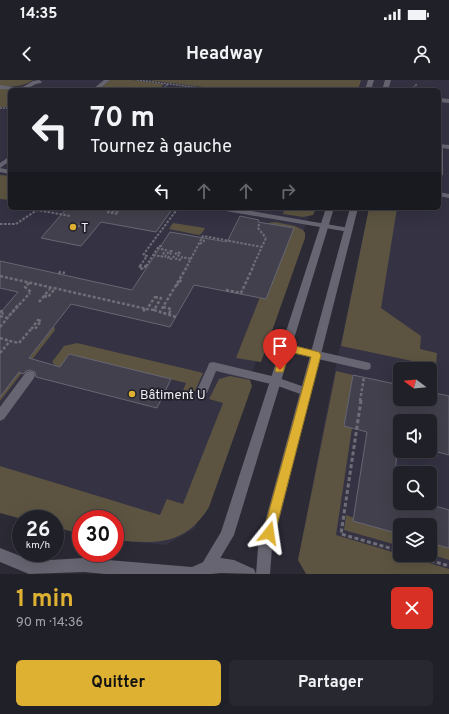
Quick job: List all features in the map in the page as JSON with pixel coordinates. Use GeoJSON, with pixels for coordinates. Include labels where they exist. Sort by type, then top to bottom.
{"type":"FeatureCollection","features":[{"type":"Feature","properties":{"kind":"street"},"geometry":{"type":"LineString","coordinates":[[97,88],[107,80]]}},
{"type":"Feature","properties":{"kind":"street"},"geometry":{"type":"LineString","coordinates":[[27,88],[34,82],[39,82]]}},
{"type":"Feature","properties":{"kind":"street"},"geometry":{"type":"LineString","coordinates":[[0,166],[8,160]]}},
{"type":"Feature","properties":{"kind":"street"},"geometry":{"type":"LineString","coordinates":[[232,210],[349,230]]}},
{"type":"Feature","properties":{"kind":"street"},"geometry":{"type":"LineString","coordinates":[[207,567],[227,535],[329,210]]}},
{"type":"Feature","properties":{"kind":"street"},"geometry":{"type":"LineString","coordinates":[[263,574],[265,548],[354,210]]}},
{"type":"Feature","properties":{"kind":"street"},"geometry":{"type":"LineString","coordinates":[[287,348],[366,366]]}},
{"type":"Feature","properties":{"kind":"street"},"geometry":{"type":"LineString","coordinates":[[203,390],[213,366],[276,381],[306,392]]}},
{"type":"Feature","properties":{"kind":"street"},"geometry":{"type":"LineString","coordinates":[[0,416],[30,376]]}},
{"type":"Feature","properties":{"kind":"street"},"geometry":{"type":"LineString","coordinates":[[0,555],[36,572],[84,566],[193,574],[207,567],[222,565],[237,568],[249,574]]}},
{"type":"Feature","properties":{"kind":"path"},"geometry":{"type":"LineString","coordinates":[[138,80],[201,88]]}},
{"type":"Feature","properties":{"kind":"path"},"geometry":{"type":"LineString","coordinates":[[164,88],[168,84]]}},
{"type":"Feature","properties":{"kind":"path"},"geometry":{"type":"LineString","coordinates":[[413,88],[417,84]]}},
{"type":"Feature","properties":{"kind":"path"},"geometry":{"type":"LineString","coordinates":[[0,224],[16,224],[37,210],[70,216]]}},
{"type":"Feature","properties":{"kind":"path"},"geometry":{"type":"LineString","coordinates":[[162,246],[157,248],[153,257],[144,269],[139,268],[147,256],[143,255],[177,210]]}},
{"type":"Feature","properties":{"kind":"path"},"geometry":{"type":"LineString","coordinates":[[107,211],[119,213]]}},
{"type":"Feature","properties":{"kind":"path"},"geometry":{"type":"LineString","coordinates":[[74,226],[77,223]]}},
{"type":"Feature","properties":{"kind":"path"},"geometry":{"type":"LineString","coordinates":[[78,227],[81,224]]}},
{"type":"Feature","properties":{"kind":"path"},"geometry":{"type":"LineString","coordinates":[[160,312],[182,279],[181,276],[200,244],[204,241],[202,238],[203,236],[262,247]]}},
{"type":"Feature","properties":{"kind":"path"},"geometry":{"type":"LineString","coordinates":[[226,290],[241,293],[248,281],[266,238],[269,237]]}},
{"type":"Feature","properties":{"kind":"path"},"geometry":{"type":"LineString","coordinates":[[157,248],[166,250],[161,257]]}},
{"type":"Feature","properties":{"kind":"path"},"geometry":{"type":"LineString","coordinates":[[148,250],[155,252]]}},
{"type":"Feature","properties":{"kind":"path"},"geometry":{"type":"LineString","coordinates":[[153,257],[165,257],[169,251],[172,251],[168,258],[172,259],[176,252],[180,253],[176,260],[180,260],[182,257],[191,259]]}},
{"type":"Feature","properties":{"kind":"path"},"geometry":{"type":"LineString","coordinates":[[59,274],[60,272],[65,273]]}},
{"type":"Feature","properties":{"kind":"path"},"geometry":{"type":"LineString","coordinates":[[0,276],[146,310],[154,310],[161,298],[154,297],[146,310]]}},
{"type":"Feature","properties":{"kind":"path"},"geometry":{"type":"LineString","coordinates":[[0,276],[169,314],[176,317],[164,315],[160,312]]}},
{"type":"Feature","properties":{"kind":"path"},"geometry":{"type":"LineString","coordinates":[[0,326],[31,292],[25,287],[29,283]]}},
{"type":"Feature","properties":{"kind":"path"},"geometry":{"type":"LineString","coordinates":[[39,302],[44,296],[48,297],[53,291],[50,288]]}},
{"type":"Feature","properties":{"kind":"path"},"geometry":{"type":"LineString","coordinates":[[8,317],[18,305]]}},
{"type":"Feature","properties":{"kind":"path"},"geometry":{"type":"LineString","coordinates":[[163,307],[171,309],[169,314]]}},
{"type":"Feature","properties":{"kind":"path"},"geometry":{"type":"LineString","coordinates":[[0,338],[19,343],[31,328],[35,329],[41,321],[38,320],[32,327]]}},
{"type":"Feature","properties":{"kind":"path"},"geometry":{"type":"LineString","coordinates":[[0,353],[10,341]]}},
{"type":"Feature","properties":{"kind":"path"},"geometry":{"type":"LineString","coordinates":[[366,366],[341,534],[393,549]]}},
{"type":"Feature","properties":{"kind":"path"},"geometry":{"type":"LineString","coordinates":[[436,562],[449,566]]}},
{"type":"Feature","properties":{"kind":"shaded area"},"geometry":{"type":"Polygon","coordinates":[[[0,80],[449,80],[449,574],[306,574],[298,560],[327,409],[369,210],[441,210],[441,88],[8,88],[8,210],[311,210],[195,528],[166,545],[124,541],[124,510],[72,510],[72,519],[64,519],[64,510],[24,510],[0,503],[0,80]]]}},
{"type":"Feature","properties":{"kind":"shaded area"},"geometry":{"type":"Polygon","coordinates":[[[0,80],[33,80],[17,86],[0,86],[0,80]]]}},
{"type":"Feature","properties":{"kind":"shaded area"},"geometry":{"type":"Polygon","coordinates":[[[110,80],[132,80],[164,84],[160,88],[100,88],[110,80]]]}},
{"type":"Feature","properties":{"kind":"shaded area"},"geometry":{"type":"Polygon","coordinates":[[[147,80],[361,80],[359,88],[211,88],[147,80]]]}},
{"type":"Feature","properties":{"kind":"shaded area"},"geometry":{"type":"Polygon","coordinates":[[[0,88],[8,89],[8,107],[0,107],[0,88]]]}},
{"type":"Feature","properties":{"kind":"shaded area"},"geometry":{"type":"Polygon","coordinates":[[[0,175],[8,176],[8,200],[0,199],[0,175]]]}},
{"type":"Feature","properties":{"kind":"shaded area"},"geometry":{"type":"Polygon","coordinates":[[[284,210],[315,210],[313,215],[303,217],[283,214],[284,210]]]}},
{"type":"Feature","properties":{"kind":"shaded area"},"geometry":{"type":"Polygon","coordinates":[[[369,210],[397,210],[381,308],[421,336],[420,349],[437,353],[436,362],[417,362],[341,346],[369,210]]]}},
{"type":"Feature","properties":{"kind":"shaded area"},"geometry":{"type":"Polygon","coordinates":[[[275,222],[295,226],[303,230],[305,233],[305,238],[261,362],[236,358],[260,297],[293,228],[275,225],[269,237],[262,224],[275,222]]]}},
{"type":"Feature","properties":{"kind":"shaded area"},"geometry":{"type":"Polygon","coordinates":[[[173,223],[205,228],[199,235],[169,229],[173,223]]]}},
{"type":"Feature","properties":{"kind":"shaded area"},"geometry":{"type":"Polygon","coordinates":[[[54,326],[55,330],[0,401],[0,397],[54,326]]]}},
{"type":"Feature","properties":{"kind":"shaded area"},"geometry":{"type":"Polygon","coordinates":[[[77,343],[203,373],[194,393],[188,396],[181,395],[186,383],[69,354],[60,367],[52,362],[64,346],[77,343]]]}},
{"type":"Feature","properties":{"kind":"shaded area"},"geometry":{"type":"Polygon","coordinates":[[[336,371],[353,375],[344,425],[352,428],[336,535],[393,552],[393,562],[426,562],[449,569],[449,574],[306,574],[298,560],[336,371]]]}},
{"type":"Feature","properties":{"kind":"shaded area"},"geometry":{"type":"Polygon","coordinates":[[[230,376],[250,380],[252,386],[209,507],[200,520],[180,536],[156,542],[124,541],[124,510],[72,510],[72,532],[64,529],[64,510],[12,510],[12,516],[0,513],[0,466],[160,515],[167,499],[183,504],[223,403],[209,399],[219,379],[230,376]]]}},
{"type":"Feature","properties":{"kind":"shaded area"},"geometry":{"type":"Polygon","coordinates":[[[346,515],[354,518],[354,521],[393,532],[393,544],[344,530],[346,515]]]}},
{"type":"Feature","properties":{"kind":"shaded area"},"geometry":{"type":"Polygon","coordinates":[[[437,545],[449,548],[449,560],[437,556],[437,545]]]}},
{"type":"Feature","properties":{"kind":"building","name":"T"},"geometry":{"type":"Polygon","coordinates":[[[65,210],[172,210],[156,232],[101,222],[81,246],[41,238],[65,210]]]}},
{"type":"Feature","properties":{"kind":"building"},"geometry":{"type":"Polygon","coordinates":[[[240,216],[259,220],[258,222],[294,228],[266,299],[194,285],[170,327],[71,304],[29,358],[60,367],[69,354],[171,379],[157,408],[36,377],[35,372],[30,370],[23,374],[19,372],[0,397],[0,313],[18,292],[0,288],[0,261],[132,290],[170,232],[227,242],[240,216]]]}},
{"type":"Feature","properties":{"kind":"building"},"geometry":{"type":"Polygon","coordinates":[[[353,375],[393,384],[393,406],[437,406],[437,393],[449,396],[449,455],[437,452],[437,414],[393,414],[393,458],[396,458],[396,466],[393,466],[393,510],[437,510],[437,506],[449,510],[449,548],[437,545],[437,518],[393,518],[393,532],[353,521],[367,432],[344,426],[353,375]]]}},
{"type":"Feature","properties":{"kind":"place","name":"T"},"geometry":{"type":"Point","coordinates":[73,227]}},
{"type":"Feature","properties":{"kind":"place","name":"Bâtiment U"},"geometry":{"type":"Point","coordinates":[132,394]}},
{"type":"Feature","properties":{"kind":"route"},"geometry":{"type":"LineString","coordinates":[[269,533],[316,355],[287,348],[280,370]]}}]}
